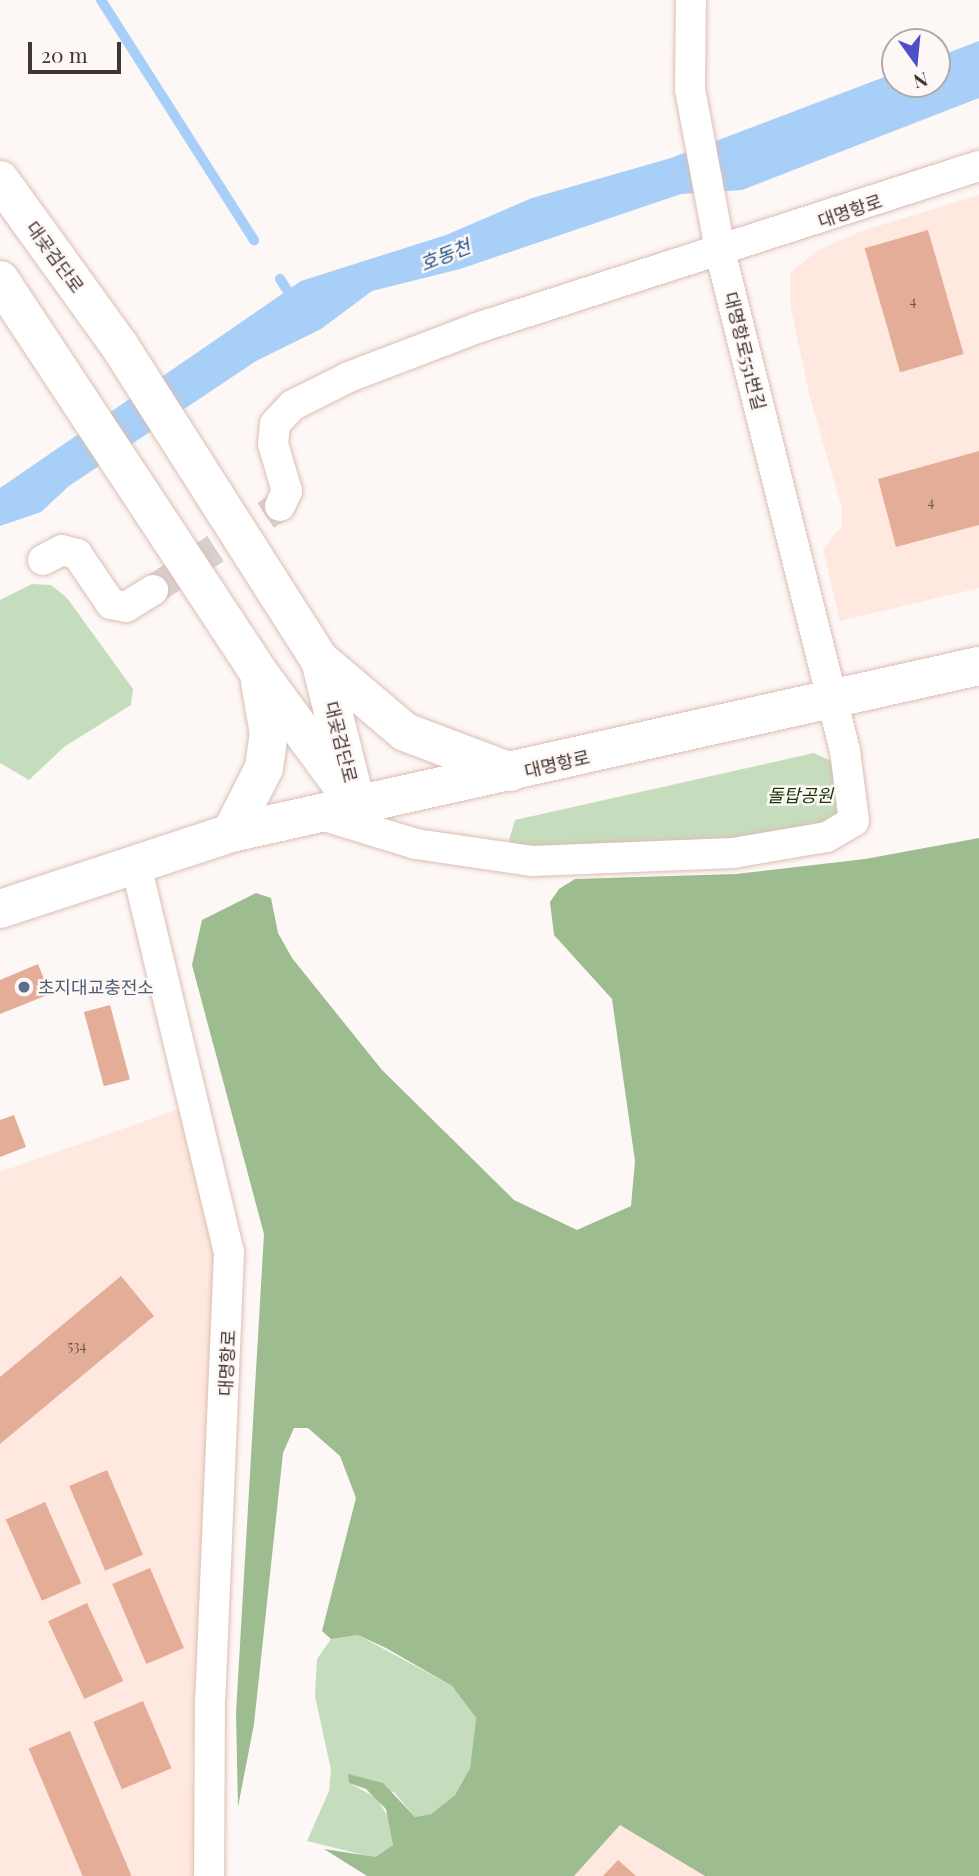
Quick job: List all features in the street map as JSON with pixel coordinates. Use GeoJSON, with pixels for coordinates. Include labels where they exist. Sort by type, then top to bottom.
{"type":"FeatureCollection","features":[{"type":"Feature","properties":{"kind":"main road","name":"대곶검단로"},"geometry":{"type":"LineString","coordinates":[[0,180],[119,345],[320,660],[357,807]]}},
{"type":"Feature","properties":{"kind":"main road","name":"대곶검단로"},"geometry":{"type":"LineString","coordinates":[[0,279],[70,382],[258,673],[357,807]]}},
{"type":"Feature","properties":{"kind":"main road"},"geometry":{"type":"LineString","coordinates":[[320,660],[405,732],[433,748],[515,774]]}},
{"type":"Feature","properties":{"kind":"main road","name":"대명항로"},"geometry":{"type":"LineString","coordinates":[[0,909],[135,861],[230,833],[515,774],[831,698],[979,666]]}},
{"type":"Feature","properties":{"kind":"main road"},"geometry":{"type":"LineString","coordinates":[[230,833],[264,768],[269,734],[258,673]]}},
{"type":"Feature","properties":{"kind":"street","name":"대명항로551번길"},"geometry":{"type":"LineString","coordinates":[[321,815],[416,844],[533,861],[707,855],[827,837],[844,832],[854,808],[831,698],[720,247],[695,110],[691,0]]}},
{"type":"Feature","properties":{"kind":"street","name":"대명항로"},"geometry":{"type":"LineString","coordinates":[[280,506],[288,491],[274,444],[275,424],[293,405],[477,328],[720,247],[979,166]]}},
{"type":"Feature","properties":{"kind":"street"},"geometry":{"type":"LineString","coordinates":[[43,560],[62,550],[77,554],[111,604],[126,607],[153,590]]}},
{"type":"Feature","properties":{"kind":"street","name":"대명항로"},"geometry":{"type":"LineString","coordinates":[[135,861],[229,1252],[209,1876]]}},
{"type":"Feature","properties":{"kind":"shaded area"},"geometry":{"type":"Polygon","coordinates":[[[979,195],[979,588],[840,621],[823,549],[842,526],[842,509],[809,394],[790,303],[790,273],[818,250],[862,231],[979,195]]]}},
{"type":"Feature","properties":{"kind":"shaded area"},"geometry":{"type":"Polygon","coordinates":[[[179,1109],[207,1203],[215,1260],[192,1772],[198,1876],[0,1876],[0,1172],[179,1109]]]}},
{"type":"Feature","properties":{"kind":"shaded area"},"geometry":{"type":"Polygon","coordinates":[[[620,1825],[705,1876],[574,1876],[620,1825]]]}},
{"type":"Feature","properties":{"kind":"green space"},"geometry":{"type":"Polygon","coordinates":[[[32,584],[51,585],[67,598],[133,689],[131,705],[64,747],[29,780],[0,763],[0,600],[32,584]]]}},
{"type":"Feature","properties":{"kind":"green space","name":"돌탑공원"},"geometry":{"type":"Polygon","coordinates":[[[814,753],[831,761],[840,822],[743,844],[515,846],[509,840],[515,820],[814,753]]]}},
{"type":"Feature","properties":{"kind":"green space"},"geometry":{"type":"Polygon","coordinates":[[[979,838],[979,1876],[705,1876],[620,1825],[574,1876],[367,1876],[324,1849],[376,1857],[393,1845],[386,1809],[366,1789],[349,1783],[348,1774],[383,1783],[415,1817],[431,1814],[455,1795],[470,1768],[476,1718],[452,1686],[386,1648],[358,1635],[331,1639],[322,1631],[356,1498],[340,1456],[308,1428],[294,1428],[283,1453],[254,1724],[238,1807],[236,1713],[264,1234],[192,965],[202,920],[256,893],[271,898],[278,933],[292,958],[382,1070],[514,1200],[577,1230],[631,1206],[635,1161],[612,999],[554,935],[550,902],[559,889],[575,879],[736,874],[865,859],[979,838]]]}},
{"type":"Feature","properties":{"kind":"green space"},"geometry":{"type":"Polygon","coordinates":[[[358,1635],[452,1686],[476,1718],[470,1768],[455,1795],[431,1814],[415,1817],[394,1792],[349,1783],[377,1798],[392,1824],[393,1845],[376,1858],[307,1841],[329,1791],[331,1770],[315,1696],[317,1659],[331,1639],[358,1635]]]}},
{"type":"Feature","properties":{"kind":"water","name":"호동천"},"geometry":{"type":"Polygon","coordinates":[[[979,41],[979,98],[742,190],[681,194],[460,269],[372,291],[321,329],[256,361],[69,486],[41,512],[0,526],[0,488],[301,281],[446,235],[532,198],[671,158],[881,78],[881,98],[951,98],[951,52],[979,41]]]}},
{"type":"Feature","properties":{"kind":"building"},"geometry":{"type":"Polygon","coordinates":[[[928,230],[964,354],[900,372],[865,248],[928,230]]]}},
{"type":"Feature","properties":{"kind":"building"},"geometry":{"type":"Polygon","coordinates":[[[979,451],[979,525],[896,547],[878,479],[979,451]]]}},
{"type":"Feature","properties":{"kind":"building","name":"초지대교충전소"},"geometry":{"type":"Polygon","coordinates":[[[38,964],[50,994],[0,1014],[0,980],[38,964]]]}},
{"type":"Feature","properties":{"kind":"building"},"geometry":{"type":"Polygon","coordinates":[[[110,1005],[130,1079],[104,1086],[84,1012],[110,1005]]]}},
{"type":"Feature","properties":{"kind":"building"},"geometry":{"type":"Polygon","coordinates":[[[14,1115],[26,1147],[0,1157],[0,1120],[14,1115]]]}},
{"type":"Feature","properties":{"kind":"building"},"geometry":{"type":"Polygon","coordinates":[[[121,1276],[154,1316],[0,1444],[0,1377],[121,1276]]]}},
{"type":"Feature","properties":{"kind":"building"},"geometry":{"type":"Polygon","coordinates":[[[107,1470],[143,1555],[105,1571],[69,1486],[107,1470]]]}},
{"type":"Feature","properties":{"kind":"building"},"geometry":{"type":"Polygon","coordinates":[[[45,1502],[81,1583],[42,1601],[6,1519],[45,1502]]]}},
{"type":"Feature","properties":{"kind":"building"},"geometry":{"type":"Polygon","coordinates":[[[150,1568],[184,1648],[146,1664],[112,1584],[150,1568]]]}},
{"type":"Feature","properties":{"kind":"building"},"geometry":{"type":"Polygon","coordinates":[[[87,1603],[123,1681],[84,1699],[48,1621],[87,1603]]]}},
{"type":"Feature","properties":{"kind":"building"},"geometry":{"type":"Polygon","coordinates":[[[143,1701],[172,1768],[122,1789],[93,1722],[143,1701]]]}},
{"type":"Feature","properties":{"kind":"building"},"geometry":{"type":"Polygon","coordinates":[[[70,1731],[131,1876],[83,1876],[29,1749],[70,1731]]]}},
{"type":"Feature","properties":{"kind":"building"},"geometry":{"type":"Polygon","coordinates":[[[618,1860],[636,1876],[603,1876],[618,1860]]]}},
{"type":"Feature","properties":{"kind":"waterway"},"geometry":{"type":"LineString","coordinates":[[101,0],[254,240]]}},
{"type":"Feature","properties":{"kind":"waterway"},"geometry":{"type":"LineString","coordinates":[[280,279],[293,299]]}},
{"type":"Feature","properties":{"kind":"tunnel"},"geometry":{"type":"LineString","coordinates":[[153,590],[280,506]]}},
{"type":"Feature","properties":{"kind":"place","name":"초지대교충전소"},"geometry":{"type":"Point","coordinates":[24,987]}}]}
